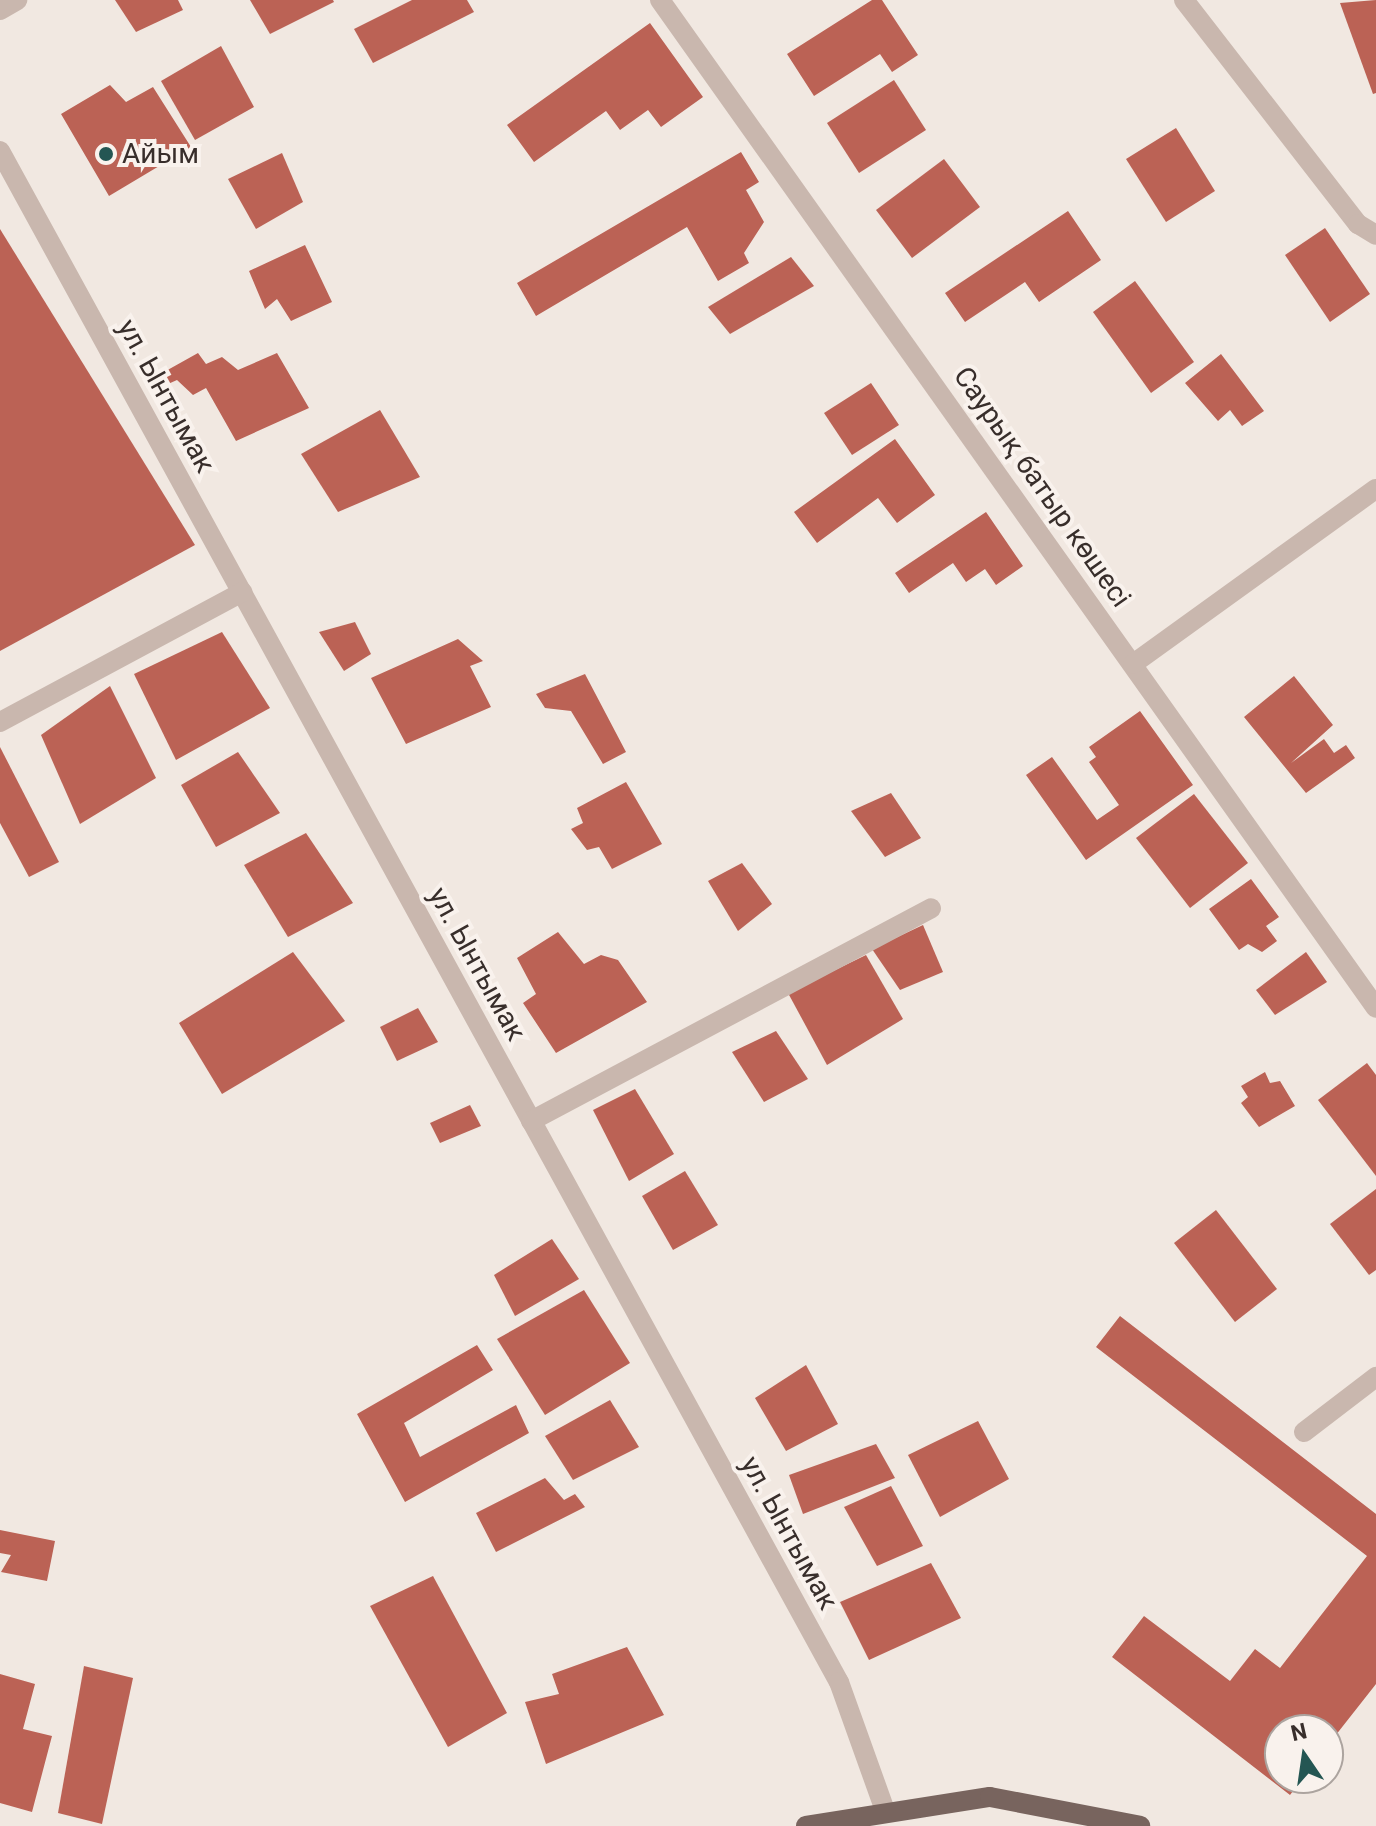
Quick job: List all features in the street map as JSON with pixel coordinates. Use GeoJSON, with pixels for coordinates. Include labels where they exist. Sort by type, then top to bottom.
{"type":"FeatureCollection","features":[{"type":"Feature","properties":{"kind":"main road"},"geometry":{"type":"LineString","coordinates":[[806,1826],[990,1797],[1140,1826]]}},
{"type":"Feature","properties":{"kind":"street"},"geometry":{"type":"LineString","coordinates":[[0,10],[17,0]]}},
{"type":"Feature","properties":{"kind":"street","name":"Саурық батыр көшесі"},"geometry":{"type":"LineString","coordinates":[[660,0],[1376,1008]]}},
{"type":"Feature","properties":{"kind":"street"},"geometry":{"type":"LineString","coordinates":[[1184,0],[1302,156],[1358,224],[1376,235]]}},
{"type":"Feature","properties":{"kind":"street","name":"ул. Ынтымак"},"geometry":{"type":"LineString","coordinates":[[0,151],[839,1682],[886,1813]]}},
{"type":"Feature","properties":{"kind":"street"},"geometry":{"type":"LineString","coordinates":[[1133,664],[1376,489]]}},
{"type":"Feature","properties":{"kind":"street"},"geometry":{"type":"LineString","coordinates":[[0,722],[242,592]]}},
{"type":"Feature","properties":{"kind":"street"},"geometry":{"type":"LineString","coordinates":[[531,1121],[931,908]]}},
{"type":"Feature","properties":{"kind":"street"},"geometry":{"type":"LineString","coordinates":[[1304,1432],[1376,1377]]}},
{"type":"Feature","properties":{"kind":"building"},"geometry":{"type":"Polygon","coordinates":[[[115,0],[178,0],[183,10],[136,32],[115,0]]]}},
{"type":"Feature","properties":{"kind":"building"},"geometry":{"type":"Polygon","coordinates":[[[250,0],[333,0],[334,2],[270,34],[250,0]]]}},
{"type":"Feature","properties":{"kind":"building"},"geometry":{"type":"Polygon","coordinates":[[[412,0],[467,0],[474,12],[373,63],[354,29],[412,0]]]}},
{"type":"Feature","properties":{"kind":"building"},"geometry":{"type":"Polygon","coordinates":[[[872,0],[882,0],[918,55],[892,72],[880,54],[814,96],[787,54],[872,0]]]}},
{"type":"Feature","properties":{"kind":"building"},"geometry":{"type":"Polygon","coordinates":[[[1376,0],[1376,93],[1373,94],[1340,3],[1376,0]]]}},
{"type":"Feature","properties":{"kind":"building"},"geometry":{"type":"Polygon","coordinates":[[[650,23],[703,97],[661,127],[648,110],[620,130],[606,111],[534,162],[507,125],[650,23]]]}},
{"type":"Feature","properties":{"kind":"building"},"geometry":{"type":"Polygon","coordinates":[[[221,46],[254,107],[195,140],[161,81],[221,46]]]}},
{"type":"Feature","properties":{"kind":"building"},"geometry":{"type":"Polygon","coordinates":[[[894,80],[926,130],[859,173],[827,123],[894,80]]]}},
{"type":"Feature","properties":{"kind":"building"},"geometry":{"type":"Polygon","coordinates":[[[110,85],[126,102],[153,87],[191,147],[109,196],[61,114],[110,85]]]}},
{"type":"Feature","properties":{"kind":"building"},"geometry":{"type":"Polygon","coordinates":[[[1176,128],[1215,191],[1166,222],[1126,159],[1176,128]]]}},
{"type":"Feature","properties":{"kind":"building"},"geometry":{"type":"Polygon","coordinates":[[[741,152],[759,182],[746,190],[764,222],[744,253],[749,263],[718,281],[687,227],[536,316],[517,283],[741,152]]]}},
{"type":"Feature","properties":{"kind":"building"},"geometry":{"type":"Polygon","coordinates":[[[282,153],[303,202],[256,229],[228,179],[282,153]]]}},
{"type":"Feature","properties":{"kind":"building"},"geometry":{"type":"Polygon","coordinates":[[[944,159],[980,207],[912,258],[876,210],[944,159]]]}},
{"type":"Feature","properties":{"kind":"building"},"geometry":{"type":"Polygon","coordinates":[[[1068,211],[1101,260],[1039,302],[1025,282],[965,322],[945,293],[1068,211]]]}},
{"type":"Feature","properties":{"kind":"building"},"geometry":{"type":"Polygon","coordinates":[[[1325,228],[1370,294],[1330,322],[1285,255],[1325,228]]]}},
{"type":"Feature","properties":{"kind":"building"},"geometry":{"type":"Polygon","coordinates":[[[0,229],[195,545],[0,651],[0,229]]]}},
{"type":"Feature","properties":{"kind":"building"},"geometry":{"type":"Polygon","coordinates":[[[305,245],[332,302],[291,321],[277,299],[265,309],[249,271],[305,245]]]}},
{"type":"Feature","properties":{"kind":"building"},"geometry":{"type":"Polygon","coordinates":[[[791,257],[814,286],[730,334],[708,307],[791,257]]]}},
{"type":"Feature","properties":{"kind":"building"},"geometry":{"type":"Polygon","coordinates":[[[1135,281],[1194,362],[1151,393],[1093,312],[1135,281]]]}},
{"type":"Feature","properties":{"kind":"building"},"geometry":{"type":"Polygon","coordinates":[[[198,353],[206,364],[222,357],[238,370],[277,353],[309,408],[236,441],[206,388],[193,395],[177,380],[168,384],[164,372],[198,353]]]}},
{"type":"Feature","properties":{"kind":"building"},"geometry":{"type":"Polygon","coordinates":[[[1221,354],[1264,411],[1242,426],[1230,410],[1218,421],[1185,383],[1221,354]]]}},
{"type":"Feature","properties":{"kind":"building"},"geometry":{"type":"Polygon","coordinates":[[[871,383],[899,425],[852,455],[824,413],[871,383]]]}},
{"type":"Feature","properties":{"kind":"building"},"geometry":{"type":"Polygon","coordinates":[[[380,410],[420,477],[338,512],[301,454],[380,410]]]}},
{"type":"Feature","properties":{"kind":"building"},"geometry":{"type":"Polygon","coordinates":[[[895,439],[935,495],[897,523],[878,498],[817,543],[794,512],[895,439]]]}},
{"type":"Feature","properties":{"kind":"building"},"geometry":{"type":"Polygon","coordinates":[[[986,512],[1023,566],[996,585],[985,569],[966,582],[953,563],[909,593],[895,573],[986,512]]]}},
{"type":"Feature","properties":{"kind":"building"},"geometry":{"type":"Polygon","coordinates":[[[355,622],[371,654],[344,671],[319,632],[355,622]]]}},
{"type":"Feature","properties":{"kind":"building"},"geometry":{"type":"Polygon","coordinates":[[[222,632],[270,708],[176,760],[134,674],[222,632]]]}},
{"type":"Feature","properties":{"kind":"building"},"geometry":{"type":"Polygon","coordinates":[[[458,639],[483,661],[470,666],[491,707],[406,744],[371,678],[458,639]]]}},
{"type":"Feature","properties":{"kind":"building"},"geometry":{"type":"Polygon","coordinates":[[[585,674],[626,752],[603,764],[571,711],[545,708],[536,694],[585,674]]]}},
{"type":"Feature","properties":{"kind":"building"},"geometry":{"type":"Polygon","coordinates":[[[1294,676],[1333,725],[1291,763],[1324,739],[1334,753],[1346,745],[1355,758],[1306,793],[1244,717],[1294,676]]]}},
{"type":"Feature","properties":{"kind":"building"},"geometry":{"type":"Polygon","coordinates":[[[110,686],[156,778],[80,824],[41,735],[110,686]]]}},
{"type":"Feature","properties":{"kind":"building"},"geometry":{"type":"Polygon","coordinates":[[[1140,711],[1193,785],[1086,860],[1026,775],[1052,757],[1097,820],[1119,805],[1089,762],[1096,757],[1089,747],[1140,711]]]}},
{"type":"Feature","properties":{"kind":"building"},"geometry":{"type":"Polygon","coordinates":[[[0,747],[59,862],[29,877],[0,823],[0,747]]]}},
{"type":"Feature","properties":{"kind":"building"},"geometry":{"type":"Polygon","coordinates":[[[238,752],[280,813],[216,847],[181,785],[238,752]]]}},
{"type":"Feature","properties":{"kind":"building"},"geometry":{"type":"Polygon","coordinates":[[[626,782],[662,844],[612,869],[599,847],[587,850],[571,829],[583,823],[577,808],[626,782]]]}},
{"type":"Feature","properties":{"kind":"building"},"geometry":{"type":"Polygon","coordinates":[[[891,793],[921,838],[885,857],[851,811],[891,793]]]}},
{"type":"Feature","properties":{"kind":"building"},"geometry":{"type":"Polygon","coordinates":[[[1194,794],[1248,863],[1190,908],[1136,838],[1194,794]]]}},
{"type":"Feature","properties":{"kind":"building"},"geometry":{"type":"Polygon","coordinates":[[[306,833],[353,903],[288,937],[244,865],[306,833]]]}},
{"type":"Feature","properties":{"kind":"building"},"geometry":{"type":"Polygon","coordinates":[[[742,863],[772,904],[738,931],[708,881],[742,863]]]}},
{"type":"Feature","properties":{"kind":"building"},"geometry":{"type":"Polygon","coordinates":[[[1251,879],[1279,917],[1266,926],[1277,941],[1262,952],[1248,944],[1239,950],[1209,909],[1251,879]]]}},
{"type":"Feature","properties":{"kind":"building"},"geometry":{"type":"Polygon","coordinates":[[[923,925],[943,972],[900,990],[872,949],[923,925]]]}},
{"type":"Feature","properties":{"kind":"building"},"geometry":{"type":"Polygon","coordinates":[[[558,932],[584,964],[601,955],[618,960],[647,1002],[556,1053],[523,1003],[536,994],[517,958],[558,932]]]}},
{"type":"Feature","properties":{"kind":"building"},"geometry":{"type":"Polygon","coordinates":[[[293,952],[345,1021],[222,1094],[179,1023],[293,952]]]}},
{"type":"Feature","properties":{"kind":"building"},"geometry":{"type":"Polygon","coordinates":[[[1306,952],[1327,982],[1275,1015],[1256,990],[1306,952]]]}},
{"type":"Feature","properties":{"kind":"building"},"geometry":{"type":"Polygon","coordinates":[[[866,955],[903,1019],[827,1065],[788,993],[866,955]]]}},
{"type":"Feature","properties":{"kind":"building"},"geometry":{"type":"Polygon","coordinates":[[[418,1008],[438,1042],[397,1061],[380,1027],[418,1008]]]}},
{"type":"Feature","properties":{"kind":"building"},"geometry":{"type":"Polygon","coordinates":[[[776,1031],[808,1079],[764,1102],[732,1052],[776,1031]]]}},
{"type":"Feature","properties":{"kind":"building"},"geometry":{"type":"Polygon","coordinates":[[[1367,1063],[1376,1075],[1376,1176],[1318,1100],[1367,1063]]]}},
{"type":"Feature","properties":{"kind":"building"},"geometry":{"type":"Polygon","coordinates":[[[1265,1072],[1270,1083],[1280,1081],[1295,1106],[1259,1127],[1241,1103],[1248,1097],[1241,1086],[1265,1072]]]}},
{"type":"Feature","properties":{"kind":"building"},"geometry":{"type":"Polygon","coordinates":[[[635,1089],[674,1154],[629,1181],[593,1110],[635,1089]]]}},
{"type":"Feature","properties":{"kind":"building"},"geometry":{"type":"Polygon","coordinates":[[[470,1105],[481,1126],[440,1143],[430,1123],[470,1105]]]}},
{"type":"Feature","properties":{"kind":"building"},"geometry":{"type":"Polygon","coordinates":[[[685,1171],[718,1225],[673,1250],[642,1196],[685,1171]]]}},
{"type":"Feature","properties":{"kind":"building"},"geometry":{"type":"Polygon","coordinates":[[[1376,1189],[1376,1270],[1369,1275],[1330,1224],[1376,1189]]]}},
{"type":"Feature","properties":{"kind":"building"},"geometry":{"type":"Polygon","coordinates":[[[1216,1210],[1277,1289],[1235,1322],[1174,1243],[1216,1210]]]}},
{"type":"Feature","properties":{"kind":"building"},"geometry":{"type":"Polygon","coordinates":[[[552,1239],[579,1279],[515,1316],[494,1275],[552,1239]]]}},
{"type":"Feature","properties":{"kind":"building"},"geometry":{"type":"Polygon","coordinates":[[[584,1290],[630,1363],[545,1415],[497,1339],[584,1290]]]}},
{"type":"Feature","properties":{"kind":"building"},"geometry":{"type":"Polygon","coordinates":[[[1120,1316],[1376,1514],[1376,1684],[1344,1725],[1344,1714],[1264,1714],[1264,1775],[1112,1657],[1144,1616],[1230,1681],[1255,1649],[1280,1668],[1367,1556],[1096,1347],[1120,1316]]]}},
{"type":"Feature","properties":{"kind":"building"},"geometry":{"type":"Polygon","coordinates":[[[477,1345],[493,1370],[404,1423],[420,1457],[516,1405],[529,1433],[405,1502],[357,1414],[477,1345]]]}},
{"type":"Feature","properties":{"kind":"building"},"geometry":{"type":"Polygon","coordinates":[[[806,1365],[838,1424],[786,1451],[755,1398],[806,1365]]]}},
{"type":"Feature","properties":{"kind":"building"},"geometry":{"type":"Polygon","coordinates":[[[610,1400],[639,1447],[573,1480],[545,1436],[610,1400]]]}},
{"type":"Feature","properties":{"kind":"building"},"geometry":{"type":"Polygon","coordinates":[[[978,1421],[1009,1479],[940,1517],[908,1455],[978,1421]]]}},
{"type":"Feature","properties":{"kind":"building"},"geometry":{"type":"Polygon","coordinates":[[[876,1444],[895,1478],[803,1514],[789,1475],[876,1444]]]}},
{"type":"Feature","properties":{"kind":"building"},"geometry":{"type":"Polygon","coordinates":[[[545,1478],[564,1500],[575,1494],[585,1507],[496,1552],[476,1513],[545,1478]]]}},
{"type":"Feature","properties":{"kind":"building"},"geometry":{"type":"Polygon","coordinates":[[[891,1486],[923,1546],[877,1566],[844,1507],[891,1486]]]}},
{"type":"Feature","properties":{"kind":"building"},"geometry":{"type":"Polygon","coordinates":[[[0,1530],[55,1541],[47,1581],[1,1572],[11,1555],[0,1553],[0,1530]]]}},
{"type":"Feature","properties":{"kind":"building"},"geometry":{"type":"Polygon","coordinates":[[[931,1563],[961,1618],[869,1660],[840,1602],[931,1563]]]}},
{"type":"Feature","properties":{"kind":"building"},"geometry":{"type":"Polygon","coordinates":[[[433,1576],[507,1713],[448,1747],[370,1606],[433,1576]]]}},
{"type":"Feature","properties":{"kind":"building"},"geometry":{"type":"Polygon","coordinates":[[[627,1647],[664,1715],[546,1764],[525,1702],[559,1694],[552,1674],[627,1647]]]}},
{"type":"Feature","properties":{"kind":"building"},"geometry":{"type":"Polygon","coordinates":[[[84,1666],[133,1678],[102,1824],[58,1813],[84,1666]]]}},
{"type":"Feature","properties":{"kind":"building"},"geometry":{"type":"Polygon","coordinates":[[[0,1674],[35,1684],[23,1729],[52,1736],[32,1812],[0,1803],[0,1674]]]}},
{"type":"Feature","properties":{"kind":"place","name":"Айым"},"geometry":{"type":"Point","coordinates":[106,154]}}]}
